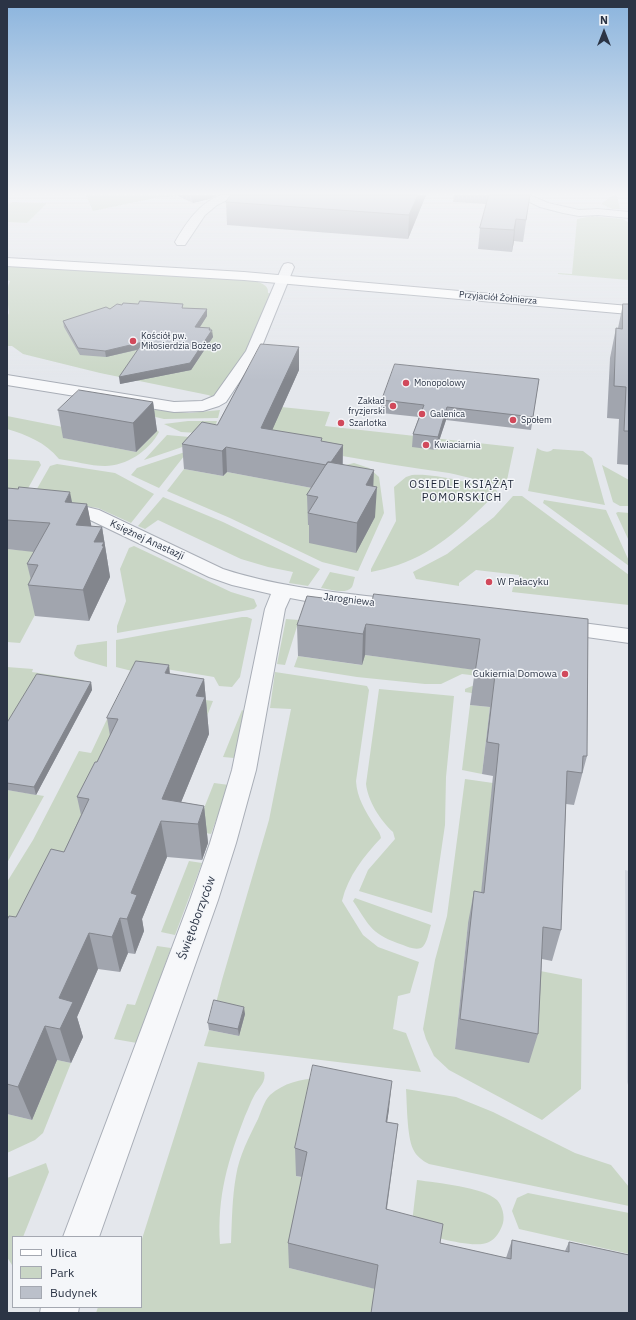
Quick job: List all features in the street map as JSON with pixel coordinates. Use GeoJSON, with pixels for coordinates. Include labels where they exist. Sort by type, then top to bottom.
{"type":"FeatureCollection","features":[{"type":"Feature","properties":{"kind":"street","name":"Przyjaciół Żołnierza"},"geometry":{"type":"LineString","coordinates":[[7,262],[202,273],[286,273],[629,310]]}},
{"type":"Feature","properties":{"kind":"street","name":"Przyjaciół Żołnierza"},"geometry":{"type":"LineString","coordinates":[[273,266],[286,273],[304,269]]}},
{"type":"Feature","properties":{"kind":"street"},"geometry":{"type":"LineString","coordinates":[[7,380],[174,406],[203,406],[213,403],[220,399],[253,351],[286,273]]}},
{"type":"Feature","properties":{"kind":"street","name":"Księżnej Anastazji"},"geometry":{"type":"LineString","coordinates":[[7,508],[75,510],[92,514],[216,573],[239,581],[283,591]]}},
{"type":"Feature","properties":{"kind":"street","name":"Jarogniewa"},"geometry":{"type":"LineString","coordinates":[[283,591],[422,610]]}},
{"type":"Feature","properties":{"kind":"street","name":"Świętoborzyców"},"geometry":{"type":"LineString","coordinates":[[81,1236],[204,900],[223,843],[244,770],[275,609],[283,591]]}},
{"type":"Feature","properties":{"kind":"street"},"geometry":{"type":"LineString","coordinates":[[540,625],[629,636]]}},
{"type":"Feature","properties":{"kind":"shaded area"},"geometry":{"type":"Polygon","coordinates":[[[625,870],[629,871],[629,1088],[627,1082],[625,870]]]}},
{"type":"Feature","properties":{"kind":"green space"},"geometry":{"type":"Polygon","coordinates":[[[574,257],[629,257],[629,280],[558,273],[572,274],[574,257]]]}},
{"type":"Feature","properties":{"kind":"green space"},"geometry":{"type":"Polygon","coordinates":[[[7,265],[254,281],[266,286],[268,293],[276,294],[269,313],[220,399],[208,395],[100,373],[23,354],[12,346],[7,346],[7,317],[9,313],[7,293],[10,281],[7,280],[7,265]]]}},
{"type":"Feature","properties":{"kind":"green space"},"geometry":{"type":"Polygon","coordinates":[[[242,403],[330,412],[325,426],[514,447],[506,485],[492,484],[456,474],[366,460],[227,435],[242,403]]]}},
{"type":"Feature","properties":{"kind":"green space"},"geometry":{"type":"Polygon","coordinates":[[[139,408],[189,413],[220,410],[218,418],[164,419],[147,415],[139,408]]]}},
{"type":"Feature","properties":{"kind":"green space"},"geometry":{"type":"Polygon","coordinates":[[[7,416],[73,429],[64,438],[136,452],[157,431],[154,427],[159,432],[155,439],[143,451],[129,460],[113,465],[94,465],[59,459],[42,444],[22,434],[7,429],[7,416]]]}},
{"type":"Feature","properties":{"kind":"green space"},"geometry":{"type":"Polygon","coordinates":[[[188,421],[217,421],[213,434],[181,432],[164,424],[188,421]]]}},
{"type":"Feature","properties":{"kind":"green space"},"geometry":{"type":"Polygon","coordinates":[[[167,435],[201,438],[197,442],[144,460],[167,435]]]}},
{"type":"Feature","properties":{"kind":"green space"},"geometry":{"type":"Polygon","coordinates":[[[537,448],[547,452],[553,449],[583,451],[592,458],[605,505],[528,491],[537,448]]]}},
{"type":"Feature","properties":{"kind":"green space"},"geometry":{"type":"Polygon","coordinates":[[[188,451],[159,488],[131,475],[137,468],[188,451]]]}},
{"type":"Feature","properties":{"kind":"green space"},"geometry":{"type":"Polygon","coordinates":[[[7,459],[39,461],[41,465],[21,501],[7,500],[7,459]]]}},
{"type":"Feature","properties":{"kind":"green space"},"geometry":{"type":"Polygon","coordinates":[[[354,463],[369,468],[379,477],[384,513],[358,571],[322,562],[230,518],[167,491],[184,469],[223,476],[227,472],[328,491],[308,524],[322,528],[340,474],[346,465],[354,463]]]}},
{"type":"Feature","properties":{"kind":"green space"},"geometry":{"type":"Polygon","coordinates":[[[57,464],[115,473],[154,494],[131,523],[98,508],[30,501],[50,466],[57,464]]]}},
{"type":"Feature","properties":{"kind":"green space"},"geometry":{"type":"Polygon","coordinates":[[[602,465],[629,480],[629,506],[620,506],[613,502],[602,465]]]}},
{"type":"Feature","properties":{"kind":"green space"},"geometry":{"type":"Polygon","coordinates":[[[412,475],[454,479],[496,489],[497,492],[464,524],[439,544],[398,565],[371,572],[371,569],[396,521],[394,487],[406,477],[412,475]]]}},
{"type":"Feature","properties":{"kind":"green space"},"geometry":{"type":"Polygon","coordinates":[[[513,496],[522,496],[629,575],[629,605],[512,592],[513,587],[519,585],[517,580],[519,580],[519,575],[476,570],[459,583],[459,586],[416,579],[413,572],[447,554],[494,517],[513,496]]]}},
{"type":"Feature","properties":{"kind":"green space"},"geometry":{"type":"Polygon","coordinates":[[[163,497],[223,522],[320,569],[308,586],[289,583],[293,572],[268,567],[241,559],[158,520],[145,529],[138,526],[163,497]]]}},
{"type":"Feature","properties":{"kind":"green space"},"geometry":{"type":"Polygon","coordinates":[[[544,500],[606,510],[629,561],[629,566],[543,503],[544,500]]]}},
{"type":"Feature","properties":{"kind":"green space"},"geometry":{"type":"Polygon","coordinates":[[[616,513],[629,513],[629,541],[616,513]]]}},
{"type":"Feature","properties":{"kind":"green space"},"geometry":{"type":"Polygon","coordinates":[[[134,546],[231,592],[254,599],[257,606],[254,609],[117,633],[117,626],[126,601],[120,569],[129,548],[134,546]]]}},
{"type":"Feature","properties":{"kind":"green space"},"geometry":{"type":"Polygon","coordinates":[[[7,549],[57,553],[43,600],[20,643],[7,642],[7,549]]]}},
{"type":"Feature","properties":{"kind":"green space"},"geometry":{"type":"Polygon","coordinates":[[[330,572],[355,577],[352,587],[346,591],[321,588],[330,572]]]}},
{"type":"Feature","properties":{"kind":"green space"},"geometry":{"type":"Polygon","coordinates":[[[242,617],[252,619],[240,677],[232,687],[219,686],[214,677],[148,666],[136,672],[116,667],[116,640],[242,617]]]}},
{"type":"Feature","properties":{"kind":"green space"},"geometry":{"type":"Polygon","coordinates":[[[286,619],[299,620],[285,665],[277,664],[286,619]]]}},
{"type":"Feature","properties":{"kind":"green space"},"geometry":{"type":"Polygon","coordinates":[[[107,641],[107,667],[79,659],[75,656],[74,653],[77,645],[107,641]]]}},
{"type":"Feature","properties":{"kind":"green space"},"geometry":{"type":"Polygon","coordinates":[[[365,655],[493,672],[491,696],[465,692],[465,689],[468,687],[484,684],[489,681],[487,677],[462,674],[441,684],[425,684],[357,677],[294,667],[298,656],[361,665],[365,655]]]}},
{"type":"Feature","properties":{"kind":"green space"},"geometry":{"type":"Polygon","coordinates":[[[7,667],[33,669],[32,672],[84,680],[79,688],[7,734],[7,667]]]}},
{"type":"Feature","properties":{"kind":"green space"},"geometry":{"type":"Polygon","coordinates":[[[275,672],[367,686],[369,690],[356,781],[362,804],[381,838],[352,875],[342,901],[363,935],[378,947],[419,962],[410,993],[398,996],[393,1029],[406,1033],[421,1072],[204,1046],[209,1030],[239,1036],[215,1007],[269,820],[291,709],[270,708],[275,672]]]}},
{"type":"Feature","properties":{"kind":"green space"},"geometry":{"type":"Polygon","coordinates":[[[379,689],[454,696],[446,777],[445,825],[432,913],[359,891],[368,870],[395,839],[393,832],[379,816],[372,803],[366,784],[379,689]]]}},
{"type":"Feature","properties":{"kind":"green space"},"geometry":{"type":"Polygon","coordinates":[[[136,691],[213,701],[207,716],[170,710],[7,982],[7,882],[33,840],[79,751],[91,753],[116,700],[136,691]]]}},
{"type":"Feature","properties":{"kind":"green space"},"geometry":{"type":"Polygon","coordinates":[[[470,705],[490,707],[482,774],[462,770],[470,705]]]}},
{"type":"Feature","properties":{"kind":"green space"},"geometry":{"type":"Polygon","coordinates":[[[242,710],[248,714],[240,754],[234,758],[223,757],[242,710]]]}},
{"type":"Feature","properties":{"kind":"green space"},"geometry":{"type":"Polygon","coordinates":[[[465,779],[493,783],[478,925],[468,923],[455,1049],[535,970],[582,979],[581,1089],[542,1120],[449,1070],[434,1056],[423,1029],[435,960],[447,916],[465,779]]]}},
{"type":"Feature","properties":{"kind":"green space"},"geometry":{"type":"Polygon","coordinates":[[[214,783],[229,785],[211,834],[195,831],[214,783]]]}},
{"type":"Feature","properties":{"kind":"green space"},"geometry":{"type":"Polygon","coordinates":[[[7,790],[44,796],[7,863],[7,790]]]}},
{"type":"Feature","properties":{"kind":"green space"},"geometry":{"type":"Polygon","coordinates":[[[189,861],[202,863],[175,935],[161,932],[189,861]]]}},
{"type":"Feature","properties":{"kind":"green space"},"geometry":{"type":"Polygon","coordinates":[[[355,898],[431,925],[425,944],[421,948],[416,949],[384,937],[368,924],[353,901],[355,898]]]}},
{"type":"Feature","properties":{"kind":"green space"},"geometry":{"type":"Polygon","coordinates":[[[157,946],[171,948],[137,1043],[114,1039],[127,1004],[135,1005],[157,946]]]}},
{"type":"Feature","properties":{"kind":"green space"},"geometry":{"type":"Polygon","coordinates":[[[57,1060],[71,1063],[43,1133],[35,1140],[7,1153],[7,1114],[32,1120],[57,1060]]]}},
{"type":"Feature","properties":{"kind":"green space"},"geometry":{"type":"Polygon","coordinates":[[[198,1062],[264,1072],[265,1076],[245,1116],[229,1163],[220,1210],[220,1244],[231,1243],[233,1201],[237,1169],[239,1161],[266,1100],[281,1087],[305,1079],[318,1078],[296,1176],[308,1179],[289,1268],[376,1289],[372,1313],[96,1313],[98,1308],[142,1308],[142,1239],[198,1062]]]}},
{"type":"Feature","properties":{"kind":"green space"},"geometry":{"type":"Polygon","coordinates":[[[406,1089],[456,1097],[493,1112],[575,1153],[611,1165],[629,1187],[629,1206],[429,1164],[416,1154],[411,1143],[406,1089]]]}},
{"type":"Feature","properties":{"kind":"green space"},"geometry":{"type":"Polygon","coordinates":[[[46,1163],[49,1172],[23,1236],[12,1236],[12,1265],[7,1257],[7,1178],[46,1163]]]}},
{"type":"Feature","properties":{"kind":"green space"},"geometry":{"type":"Polygon","coordinates":[[[417,1180],[471,1189],[497,1200],[502,1208],[504,1220],[498,1234],[489,1242],[473,1244],[451,1241],[411,1231],[417,1180]]]}},
{"type":"Feature","properties":{"kind":"green space"},"geometry":{"type":"Polygon","coordinates":[[[528,1193],[629,1213],[629,1254],[519,1229],[512,1211],[517,1198],[528,1193]]]}},
{"type":"Feature","properties":{"kind":"building","name":"Kościół pw. Miłosierdzia Bożego"},"geometry":{"type":"Polygon","coordinates":[[[140,301],[183,304],[182,308],[207,309],[195,327],[210,328],[209,330],[212,330],[190,363],[119,377],[143,342],[105,351],[78,348],[63,321],[106,307],[110,309],[117,304],[138,304],[140,301]]]}},
{"type":"Feature","properties":{"kind":"building"},"geometry":{"type":"Polygon","coordinates":[[[623,304],[629,304],[629,431],[624,431],[626,387],[614,386],[616,328],[622,329],[623,304]]]}},
{"type":"Feature","properties":{"kind":"building"},"geometry":{"type":"Polygon","coordinates":[[[261,344],[299,347],[261,428],[322,438],[321,441],[343,445],[331,462],[328,462],[326,465],[226,447],[222,451],[182,444],[202,422],[217,425],[261,344]]]}},
{"type":"Feature","properties":{"kind":"building"},"geometry":{"type":"Polygon","coordinates":[[[395,364],[539,379],[533,417],[447,407],[438,437],[413,434],[424,405],[382,400],[395,364]]]}},
{"type":"Feature","properties":{"kind":"building"},"geometry":{"type":"Polygon","coordinates":[[[79,390],[153,402],[133,423],[58,410],[79,390]]]}},
{"type":"Feature","properties":{"kind":"building"},"geometry":{"type":"Polygon","coordinates":[[[328,462],[374,470],[366,485],[377,487],[357,523],[308,513],[318,497],[307,495],[328,462]]]}},
{"type":"Feature","properties":{"kind":"building"},"geometry":{"type":"Polygon","coordinates":[[[19,487],[70,492],[65,502],[87,504],[76,525],[102,527],[94,542],[104,542],[102,546],[104,546],[83,590],[28,585],[38,565],[27,564],[50,523],[7,520],[7,488],[18,489],[19,487]]]}},
{"type":"Feature","properties":{"kind":"building"},"geometry":{"type":"Polygon","coordinates":[[[374,594],[588,619],[587,756],[583,756],[582,773],[567,771],[561,930],[543,927],[538,1034],[460,1019],[474,891],[484,893],[499,744],[487,742],[495,675],[475,673],[480,639],[366,624],[363,634],[297,625],[307,596],[371,604],[374,594]]]}},
{"type":"Feature","properties":{"kind":"building"},"geometry":{"type":"Polygon","coordinates":[[[136,661],[169,665],[165,673],[204,679],[196,696],[205,697],[162,799],[204,806],[198,824],[161,821],[131,893],[137,895],[127,919],[120,918],[112,937],[89,933],[59,998],[73,1002],[60,1029],[45,1026],[18,1087],[7,1084],[7,920],[9,916],[16,917],[51,849],[64,852],[89,799],[77,797],[95,762],[97,762],[118,719],[107,718],[136,661]]]}},
{"type":"Feature","properties":{"kind":"building"},"geometry":{"type":"Polygon","coordinates":[[[37,674],[91,682],[34,787],[7,783],[7,723],[37,674]]]}},
{"type":"Feature","properties":{"kind":"building"},"geometry":{"type":"Polygon","coordinates":[[[214,1000],[244,1007],[238,1029],[208,1023],[214,1000]]]}},
{"type":"Feature","properties":{"kind":"building"},"geometry":{"type":"Polygon","coordinates":[[[313,1065],[392,1081],[386,1122],[398,1124],[386,1209],[443,1224],[440,1243],[511,1259],[512,1240],[569,1252],[569,1242],[629,1255],[629,1313],[371,1313],[378,1265],[288,1243],[307,1152],[295,1148],[313,1065]]]}},
{"type":"Feature","properties":{"kind":"place","name":"Kościół pw. Miłosierdzia Bożego"},"geometry":{"type":"Point","coordinates":[133,341]}},
{"type":"Feature","properties":{"kind":"place","name":"Monopolowy"},"geometry":{"type":"Point","coordinates":[406,383]}},
{"type":"Feature","properties":{"kind":"place","name":"Zakład fryzjerski"},"geometry":{"type":"Point","coordinates":[393,406]}},
{"type":"Feature","properties":{"kind":"place","name":"Galenica"},"geometry":{"type":"Point","coordinates":[422,414]}},
{"type":"Feature","properties":{"kind":"place","name":"Społem"},"geometry":{"type":"Point","coordinates":[513,420]}},
{"type":"Feature","properties":{"kind":"place","name":"Szarlotka"},"geometry":{"type":"Point","coordinates":[341,423]}},
{"type":"Feature","properties":{"kind":"place","name":"Kwiaciarnia"},"geometry":{"type":"Point","coordinates":[426,445]}},
{"type":"Feature","properties":{"kind":"place","name":"W Pałacyku"},"geometry":{"type":"Point","coordinates":[489,582]}},
{"type":"Feature","properties":{"kind":"place","name":"Cukiernia Domowa"},"geometry":{"type":"Point","coordinates":[565,674]}},
{"type":"Feature","properties":{"kind":"district","name":"OSIEDLE KSIĄŻĄT POMORSKICH"},"geometry":{"type":"Point","coordinates":[462,491]}}]}
